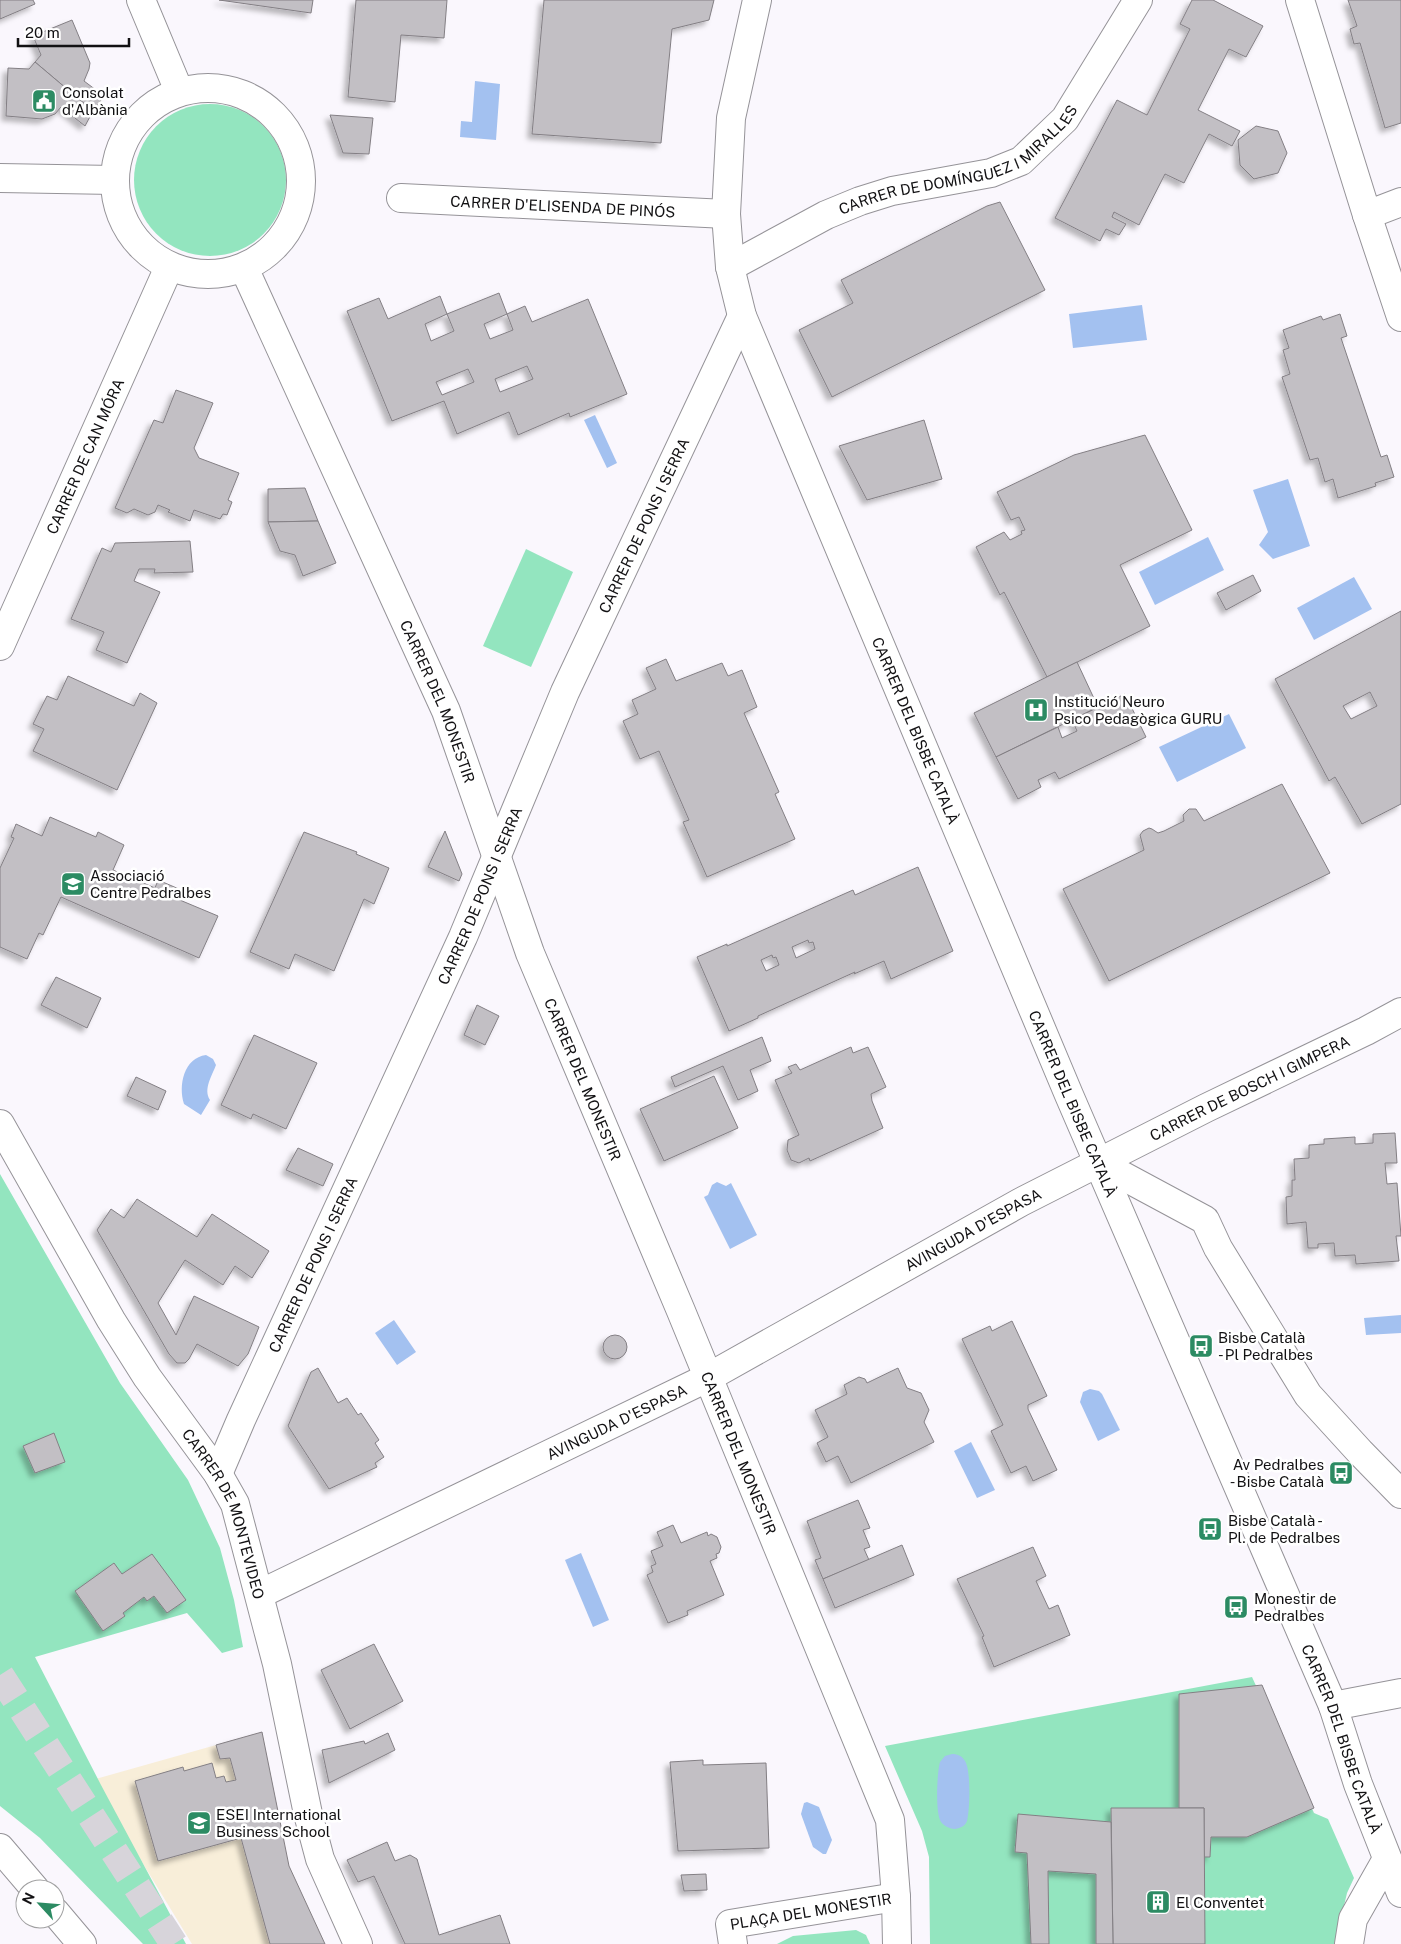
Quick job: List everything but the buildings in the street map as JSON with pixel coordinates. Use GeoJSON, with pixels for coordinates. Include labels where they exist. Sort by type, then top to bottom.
{"type":"FeatureCollection","features":[{"type":"Feature","properties":{"kind":"street"},"geometry":{"type":"LineString","coordinates":[[140,0],[179,91]]}},
{"type":"Feature","properties":{"kind":"street","name":"CARRER DEL BISBE CATALÀ"},"geometry":{"type":"LineString","coordinates":[[757,0],[731,118],[726,214],[726,239],[730,267],[742,316],[1068,1095],[1333,1706],[1358,1784],[1401,1893]]}},
{"type":"Feature","properties":{"kind":"street","name":"CARRER DE DOMÍNGUEZ I MIRALLES"},"geometry":{"type":"LineString","coordinates":[[730,267],[826,215],[860,201],[892,191],[991,173],[1021,161],[1065,119],[1138,0]]}},
{"type":"Feature","properties":{"kind":"street"},"geometry":{"type":"LineString","coordinates":[[1300,0],[1367,215],[1401,316]]}},
{"type":"Feature","properties":{"kind":"street"},"geometry":{"type":"LineString","coordinates":[[207,86],[231,90],[252,97],[279,118],[295,143],[300,159],[302,188],[296,214],[281,240],[244,268],[223,274],[190,274],[169,267],[149,254],[134,239],[118,211],[114,180],[124,140],[138,118],[155,103],[179,91],[207,86]]}},
{"type":"Feature","properties":{"kind":"street"},"geometry":{"type":"LineString","coordinates":[[0,178],[114,180]]}},
{"type":"Feature","properties":{"kind":"street","name":"CARRER D'ELISENDA DE PINÓS"},"geometry":{"type":"LineString","coordinates":[[401,198],[726,214]]}},
{"type":"Feature","properties":{"kind":"street"},"geometry":{"type":"LineString","coordinates":[[1367,215],[1401,202]]}},
{"type":"Feature","properties":{"kind":"street","name":"CARRER DE CAN MÓRA"},"geometry":{"type":"LineString","coordinates":[[0,646],[169,267]]}},
{"type":"Feature","properties":{"kind":"street","name":"CARRER DEL MONESTIR"},"geometry":{"type":"LineString","coordinates":[[244,268],[446,711],[530,953],[677,1302],[890,1820],[896,1897]]}},
{"type":"Feature","properties":{"kind":"street","name":"CARRER DE PONS I SERRA"},"geometry":{"type":"LineString","coordinates":[[218,1474],[245,1411],[463,937],[565,692],[742,316]]}},
{"type":"Feature","properties":{"kind":"street","name":"CARRER DE BOSCH I GIMPERA"},"geometry":{"type":"LineString","coordinates":[[1099,1163],[1401,1012]]}},
{"type":"Feature","properties":{"kind":"street","name":"CARRER DE MONTEVIDEO"},"geometry":{"type":"LineString","coordinates":[[0,1124],[147,1377],[218,1474],[235,1504],[277,1664],[308,1814],[318,1850],[342,1912],[358,1944]]}},
{"type":"Feature","properties":{"kind":"street"},"geometry":{"type":"LineString","coordinates":[[1099,1163],[1205,1220],[1218,1248],[1308,1395],[1401,1494]]}},
{"type":"Feature","properties":{"kind":"street","name":"AVINGUDA D'ESPASA"},"geometry":{"type":"LineString","coordinates":[[260,1594],[707,1378],[1020,1202],[1099,1163]]}},
{"type":"Feature","properties":{"kind":"street"},"geometry":{"type":"LineString","coordinates":[[1333,1706],[1401,1693]]}},
{"type":"Feature","properties":{"kind":"street"},"geometry":{"type":"LineString","coordinates":[[0,1848],[26,1879]]}},
{"type":"Feature","properties":{"kind":"street"},"geometry":{"type":"LineString","coordinates":[[1348,1944],[1354,1920],[1387,1859]]}},
{"type":"Feature","properties":{"kind":"street","name":"PLAÇA DEL MONESTIR"},"geometry":{"type":"LineString","coordinates":[[733,1944],[730,1924],[896,1897],[897,1944]]}},
{"type":"Feature","properties":{"kind":"street"},"geometry":{"type":"LineString","coordinates":[[65,1924],[82,1944]]}},
{"type":"Feature","properties":{"kind":"shaded area","name":"ESEI International Business School"},"geometry":{"type":"Polygon","coordinates":[[[262,1732],[289,1866],[325,1944],[192,1944],[92,1780],[262,1732]]]}},
{"type":"Feature","properties":{"kind":"green space"},"geometry":{"type":"Polygon","coordinates":[[[210,104],[239,110],[264,126],[280,151],[286,180],[280,209],[264,234],[239,250],[210,256],[181,250],[156,234],[140,209],[134,180],[140,151],[156,126],[181,110],[210,104]]]}},
{"type":"Feature","properties":{"kind":"green space"},"geometry":{"type":"Polygon","coordinates":[[[526,549],[573,572],[531,667],[483,646],[526,549]]]}},
{"type":"Feature","properties":{"kind":"green space"},"geometry":{"type":"Polygon","coordinates":[[[0,1174],[120,1383],[188,1480],[220,1548],[234,1600],[243,1647],[222,1653],[187,1613],[35,1657],[186,1944],[143,1944],[40,1838],[0,1806],[0,1174]]]}},
{"type":"Feature","properties":{"kind":"green space"},"geometry":{"type":"Polygon","coordinates":[[[1252,1677],[1314,1813],[1328,1819],[1354,1878],[1347,1893],[1335,1944],[930,1944],[929,1857],[922,1831],[885,1746],[1252,1677]]]}},
{"type":"Feature","properties":{"kind":"green space"},"geometry":{"type":"Polygon","coordinates":[[[856,1930],[866,1935],[870,1944],[777,1944],[793,1936],[856,1930]]]}},
{"type":"Feature","properties":{"kind":"water"},"geometry":{"type":"Polygon","coordinates":[[[475,81],[500,84],[496,140],[460,137],[461,121],[472,122],[475,81]]]}},
{"type":"Feature","properties":{"kind":"water"},"geometry":{"type":"Polygon","coordinates":[[[1142,305],[1147,340],[1073,348],[1069,314],[1142,305]]]}},
{"type":"Feature","properties":{"kind":"water"},"geometry":{"type":"Polygon","coordinates":[[[595,415],[617,463],[607,468],[584,420],[595,415]]]}},
{"type":"Feature","properties":{"kind":"water"},"geometry":{"type":"Polygon","coordinates":[[[1288,479],[1310,546],[1273,559],[1259,545],[1268,532],[1253,490],[1288,479]]]}},
{"type":"Feature","properties":{"kind":"water"},"geometry":{"type":"Polygon","coordinates":[[[1208,537],[1224,570],[1155,605],[1139,572],[1208,537]]]}},
{"type":"Feature","properties":{"kind":"water"},"geometry":{"type":"Polygon","coordinates":[[[1354,577],[1372,609],[1314,640],[1297,608],[1354,577]]]}},
{"type":"Feature","properties":{"kind":"water"},"geometry":{"type":"Polygon","coordinates":[[[1229,714],[1246,748],[1177,782],[1159,747],[1229,714]]]}},
{"type":"Feature","properties":{"kind":"water"},"geometry":{"type":"Polygon","coordinates":[[[206,1055],[213,1059],[216,1065],[207,1091],[210,1100],[201,1115],[184,1104],[182,1089],[184,1074],[192,1061],[206,1055]]]}},
{"type":"Feature","properties":{"kind":"water"},"geometry":{"type":"Polygon","coordinates":[[[717,1182],[726,1186],[731,1183],[757,1235],[730,1249],[704,1197],[708,1195],[712,1185],[717,1182]]]}},
{"type":"Feature","properties":{"kind":"water"},"geometry":{"type":"Polygon","coordinates":[[[1401,1315],[1401,1333],[1366,1335],[1364,1318],[1401,1315]]]}},
{"type":"Feature","properties":{"kind":"water"},"geometry":{"type":"Polygon","coordinates":[[[394,1320],[416,1352],[397,1365],[375,1333],[394,1320]]]}},
{"type":"Feature","properties":{"kind":"water"},"geometry":{"type":"Polygon","coordinates":[[[1090,1389],[1099,1391],[1102,1394],[1120,1430],[1098,1441],[1080,1402],[1083,1392],[1090,1389]]]}},
{"type":"Feature","properties":{"kind":"water"},"geometry":{"type":"Polygon","coordinates":[[[971,1442],[995,1490],[977,1498],[954,1451],[971,1442]]]}},
{"type":"Feature","properties":{"kind":"water"},"geometry":{"type":"Polygon","coordinates":[[[581,1553],[609,1620],[593,1627],[565,1560],[581,1553]]]}},
{"type":"Feature","properties":{"kind":"water"},"geometry":{"type":"Polygon","coordinates":[[[952,1754],[960,1756],[965,1761],[969,1781],[967,1821],[962,1827],[955,1829],[947,1827],[941,1822],[937,1802],[940,1762],[945,1756],[952,1754]]]}},
{"type":"Feature","properties":{"kind":"water"},"geometry":{"type":"Polygon","coordinates":[[[807,1802],[819,1807],[832,1840],[826,1854],[813,1847],[801,1814],[804,1803],[807,1802]]]}},
{"type":"Feature","properties":{"kind":"tunnel"},"geometry":{"type":"LineString","coordinates":[[0,1675],[174,1944]]}},
{"type":"Feature","properties":{"kind":"place","name":"Consolat d'Albània"},"geometry":{"type":"Point","coordinates":[44,101]}},
{"type":"Feature","properties":{"kind":"place","name":"Institució Neuro Psico Pedagògica GURU"},"geometry":{"type":"Point","coordinates":[1036,710]}},
{"type":"Feature","properties":{"kind":"place","name":"Associació Centre Pedralbes"},"geometry":{"type":"Point","coordinates":[73,884]}},
{"type":"Feature","properties":{"kind":"place","name":"Bisbe Català - Pl Pedralbes"},"geometry":{"type":"Point","coordinates":[1201,1346]}},
{"type":"Feature","properties":{"kind":"place","name":"Av Pedralbes - Bisbe Català"},"geometry":{"type":"Point","coordinates":[1341,1473]}},
{"type":"Feature","properties":{"kind":"place","name":"Bisbe Català - Pl. de Pedralbes"},"geometry":{"type":"Point","coordinates":[1210,1529]}},
{"type":"Feature","properties":{"kind":"place","name":"Monestir de Pedralbes"},"geometry":{"type":"Point","coordinates":[1236,1607]}},
{"type":"Feature","properties":{"kind":"place","name":"ESEI International Business School"},"geometry":{"type":"Point","coordinates":[199,1823]}},
{"type":"Feature","properties":{"kind":"place","name":"El Conventet"},"geometry":{"type":"Point","coordinates":[1158,1902]}}]}
